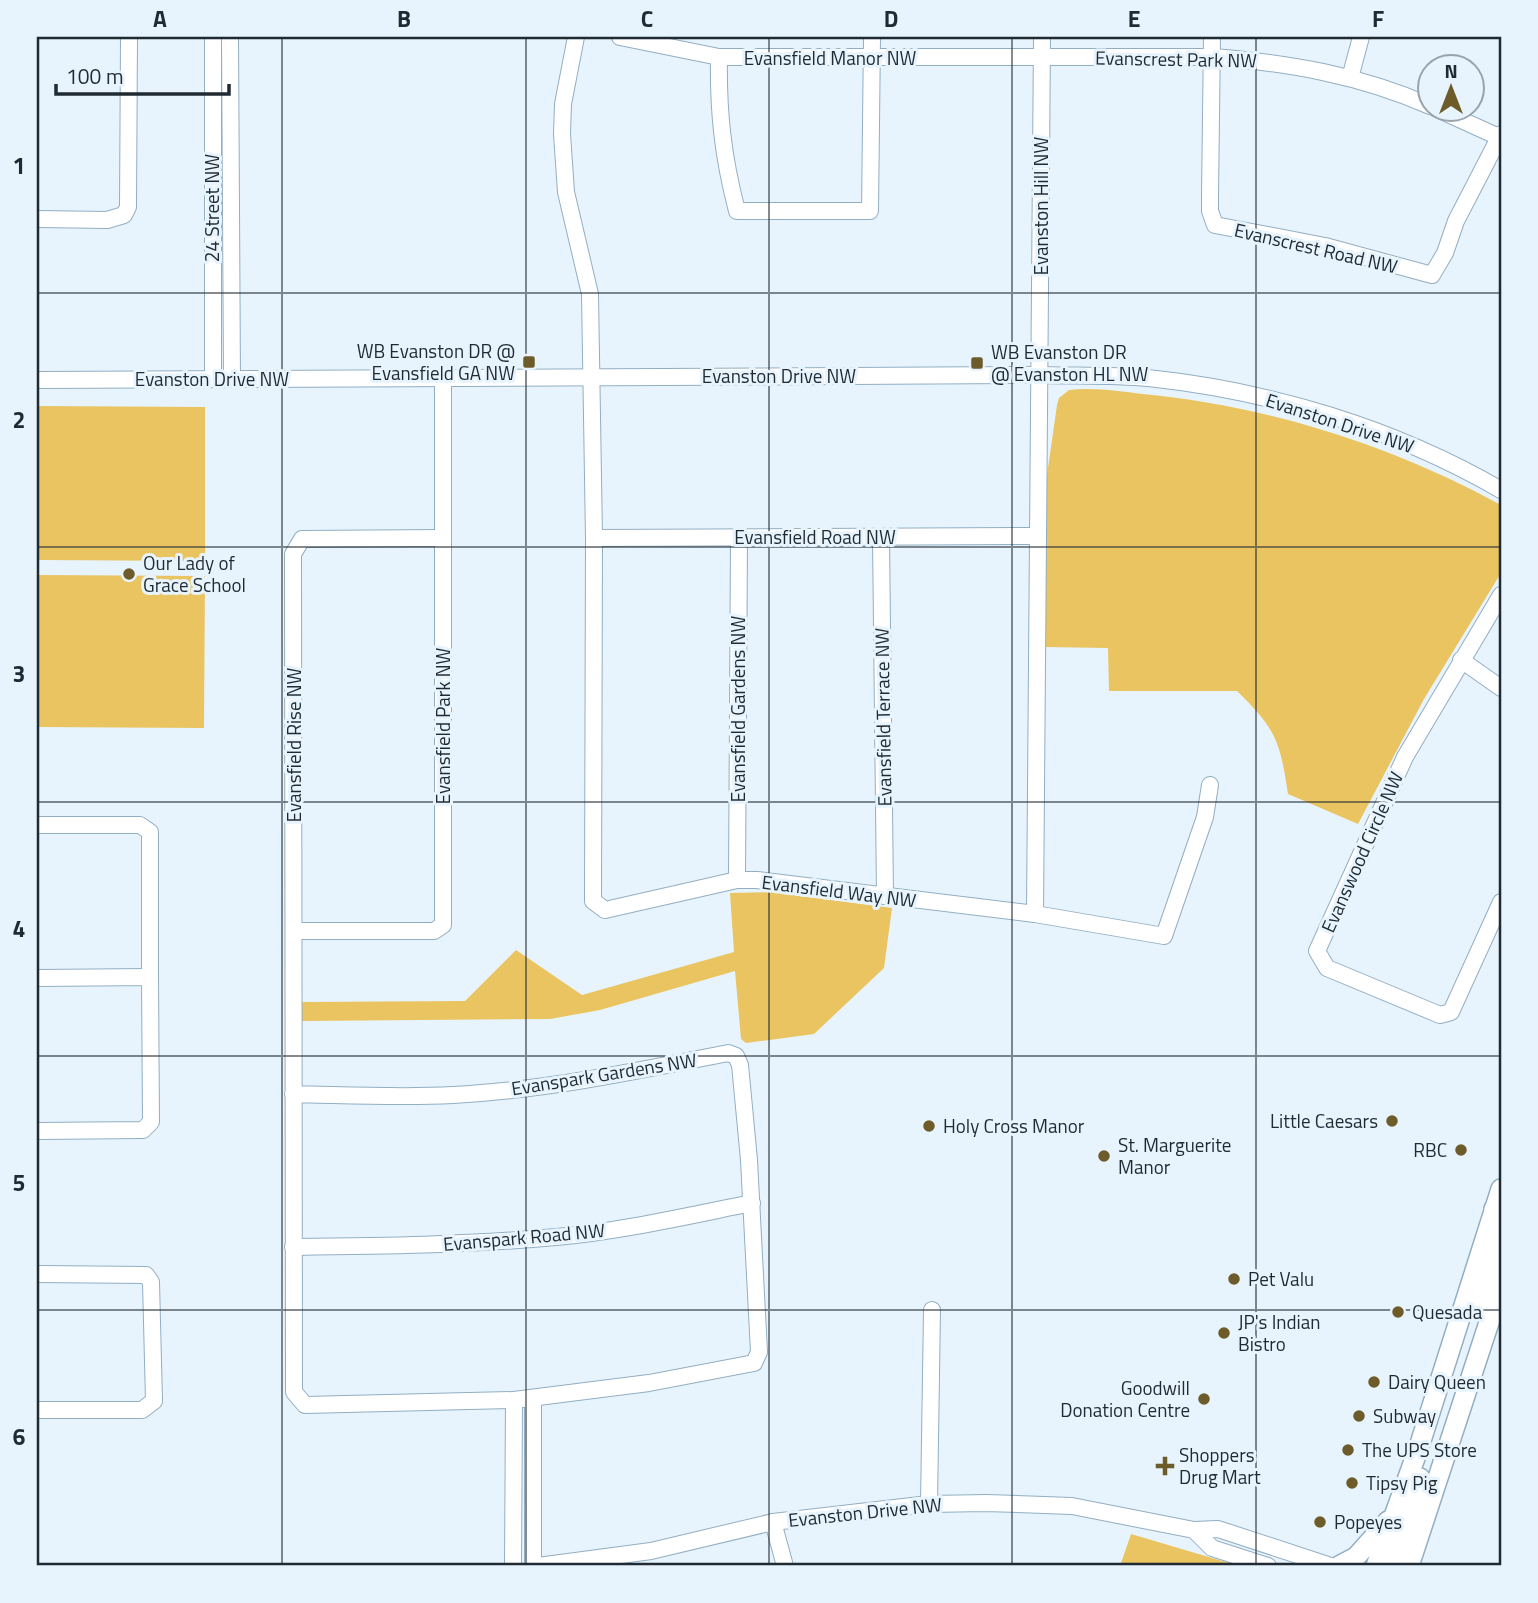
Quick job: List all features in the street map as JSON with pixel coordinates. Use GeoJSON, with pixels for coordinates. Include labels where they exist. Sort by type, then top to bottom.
{"type":"FeatureCollection","features":[{"type":"Feature","properties":{"kind":"main road"},"geometry":{"type":"LineString","coordinates":[[1376,1566],[1419,1447],[1501,1189]]}},
{"type":"Feature","properties":{"kind":"main road"},"geometry":{"type":"LineString","coordinates":[[1463,1403],[1468,1362],[1500,1237],[1501,1227],[1494,1209]]}},
{"type":"Feature","properties":{"kind":"main road"},"geometry":{"type":"LineString","coordinates":[[1409,1566],[1501,1286]]}},
{"type":"Feature","properties":{"kind":"main road"},"geometry":{"type":"LineString","coordinates":[[1395,1566],[1424,1460],[1419,1447]]}},
{"type":"Feature","properties":{"kind":"main road"},"geometry":{"type":"LineString","coordinates":[[1339,1566],[1356,1557],[1394,1515]]}},
{"type":"Feature","properties":{"kind":"street"},"geometry":{"type":"LineString","coordinates":[[37,219],[107,220],[124,215],[128,207],[129,37]]}},
{"type":"Feature","properties":{"kind":"street","name":"24 Street NW"},"geometry":{"type":"LineString","coordinates":[[213,37],[213,379]]}},
{"type":"Feature","properties":{"kind":"street","name":"24 Street NW"},"geometry":{"type":"LineString","coordinates":[[230,37],[232,379]]}},
{"type":"Feature","properties":{"kind":"street","name":"Evansfield Way NW"},"geometry":{"type":"LineString","coordinates":[[576,37],[564,104],[562,143],[566,192],[590,294],[594,538],[593,901],[605,910],[737,880],[788,882],[885,897],[1035,914],[1164,936],[1205,817],[1210,785]]}},
{"type":"Feature","properties":{"kind":"street","name":"Evansfield Manor NW"},"geometry":{"type":"LineString","coordinates":[[620,37],[719,57],[1042,57]]}},
{"type":"Feature","properties":{"kind":"street"},"geometry":{"type":"LineString","coordinates":[[719,57],[718,113],[723,159],[737,211],[870,211],[872,37]]}},
{"type":"Feature","properties":{"kind":"street","name":"Evanston Hill NW"},"geometry":{"type":"LineString","coordinates":[[1041,375],[1042,37]]}},
{"type":"Feature","properties":{"kind":"street"},"geometry":{"type":"LineString","coordinates":[[1212,37],[1213,57]]}},
{"type":"Feature","properties":{"kind":"street"},"geometry":{"type":"LineString","coordinates":[[1350,78],[1361,37]]}},
{"type":"Feature","properties":{"kind":"street","name":"Evanscrest Park NW"},"geometry":{"type":"LineString","coordinates":[[1042,57],[1213,57],[1271,62],[1350,78],[1416,101]]}},
{"type":"Feature","properties":{"kind":"street","name":"Evanscrest Road NW"},"geometry":{"type":"LineString","coordinates":[[1213,57],[1210,211],[1215,225],[1301,241],[1432,275],[1445,253],[1456,221],[1501,136]]}},
{"type":"Feature","properties":{"kind":"street"},"geometry":{"type":"LineString","coordinates":[[1468,122],[1501,136]]}},
{"type":"Feature","properties":{"kind":"street"},"geometry":{"type":"LineString","coordinates":[[1035,914],[1035,536],[1041,375]]}},
{"type":"Feature","properties":{"kind":"street","name":"Evanston Drive NW"},"geometry":{"type":"LineString","coordinates":[[37,380],[1041,375],[1146,378],[1232,390],[1319,412],[1394,437],[1464,468],[1501,491]]}},
{"type":"Feature","properties":{"kind":"street","name":"Evansfield Park NW"},"geometry":{"type":"LineString","coordinates":[[295,931],[434,931],[443,925],[443,377]]}},
{"type":"Feature","properties":{"kind":"street","name":"Evansfield Road NW"},"geometry":{"type":"LineString","coordinates":[[594,538],[1035,536]]}},
{"type":"Feature","properties":{"kind":"street","name":"Evansfield Terrace NW"},"geometry":{"type":"LineString","coordinates":[[881,537],[885,897]]}},
{"type":"Feature","properties":{"kind":"street","name":"Evansfield Rise NW"},"geometry":{"type":"LineString","coordinates":[[293,1094],[293,554],[302,539],[442,538]]}},
{"type":"Feature","properties":{"kind":"street","name":"Evansfield Gardens NW"},"geometry":{"type":"LineString","coordinates":[[737,880],[739,538]]}},
{"type":"Feature","properties":{"kind":"street","name":"Evanswood Circle NW"},"geometry":{"type":"LineString","coordinates":[[1501,595],[1405,757],[1317,951],[1326,968],[1440,1015],[1451,1012],[1501,902]]}},
{"type":"Feature","properties":{"kind":"street"},"geometry":{"type":"LineString","coordinates":[[1461,660],[1501,688]]}},
{"type":"Feature","properties":{"kind":"street"},"geometry":{"type":"LineString","coordinates":[[37,825],[140,824],[150,832],[151,1122],[143,1130],[37,1131]]}},
{"type":"Feature","properties":{"kind":"street"},"geometry":{"type":"LineString","coordinates":[[37,978],[150,977]]}},
{"type":"Feature","properties":{"kind":"street","name":"Evanspark Gardens NW"},"geometry":{"type":"LineString","coordinates":[[728,1053],[736,1056],[740,1065],[752,1203],[759,1352],[754,1363],[649,1383],[514,1400],[305,1405],[294,1392],[293,1094],[451,1095],[522,1089],[590,1080],[728,1053]]}},
{"type":"Feature","properties":{"kind":"street","name":"Evanspark Road NW"},"geometry":{"type":"LineString","coordinates":[[293,1247],[452,1245],[559,1237],[644,1225],[752,1203]]}},
{"type":"Feature","properties":{"kind":"street"},"geometry":{"type":"LineString","coordinates":[[37,1274],[146,1275],[151,1282],[154,1401],[142,1410],[37,1410]]}},
{"type":"Feature","properties":{"kind":"street"},"geometry":{"type":"LineString","coordinates":[[929,1504],[932,1310]]}},
{"type":"Feature","properties":{"kind":"street"},"geometry":{"type":"LineString","coordinates":[[533,1398],[536,1566]]}},
{"type":"Feature","properties":{"kind":"street"},"geometry":{"type":"LineString","coordinates":[[513,1566],[514,1400]]}},
{"type":"Feature","properties":{"kind":"street","name":"Evanston Drive NW"},"geometry":{"type":"LineString","coordinates":[[536,1566],[651,1551],[773,1522],[929,1504],[1072,1506],[1194,1530],[1218,1529],[1331,1566]]}},
{"type":"Feature","properties":{"kind":"street"},"geometry":{"type":"LineString","coordinates":[[773,1522],[785,1566]]}},
{"type":"Feature","properties":{"kind":"street","name":"Evanston Drive NW"},"geometry":{"type":"LineString","coordinates":[[1194,1530],[1212,1548],[1268,1566]]}},
{"type":"Feature","properties":{"kind":"shaded area"},"geometry":{"type":"Polygon","coordinates":[[[1069,390],[1106,390],[1190,400],[1282,419],[1328,432],[1416,464],[1501,505],[1501,573],[1424,699],[1358,824],[1288,794],[1279,748],[1274,737],[1260,716],[1237,691],[1109,691],[1108,648],[1044,647],[1046,482],[1057,405],[1059,398],[1069,390]]]}},
{"type":"Feature","properties":{"kind":"shaded area"},"geometry":{"type":"Polygon","coordinates":[[[37,406],[205,407],[205,561],[37,560],[37,406]]]}},
{"type":"Feature","properties":{"kind":"shaded area"},"geometry":{"type":"Polygon","coordinates":[[[37,575],[205,576],[204,728],[37,727],[37,575]]]}},
{"type":"Feature","properties":{"kind":"shaded area"},"geometry":{"type":"Polygon","coordinates":[[[769,892],[892,908],[884,968],[814,1034],[746,1043],[741,1039],[735,971],[600,1010],[550,1019],[301,1021],[301,1002],[465,1001],[516,950],[582,995],[734,952],[730,893],[769,892]]]}},
{"type":"Feature","properties":{"kind":"shaded area"},"geometry":{"type":"Polygon","coordinates":[[[1131,1534],[1239,1566],[1120,1566],[1131,1534]]]}},
{"type":"Feature","properties":{"kind":"place","name":"WB Evanston DR @ Evansfield GA NW"},"geometry":{"type":"Point","coordinates":[529,362]}},
{"type":"Feature","properties":{"kind":"place","name":"WB Evanston DR @ Evanston HL NW"},"geometry":{"type":"Point","coordinates":[977,363]}},
{"type":"Feature","properties":{"kind":"place","name":"Our Lady of Grace School"},"geometry":{"type":"Point","coordinates":[129,574]}},
{"type":"Feature","properties":{"kind":"place","name":"Little Caesars"},"geometry":{"type":"Point","coordinates":[1392,1121]}},
{"type":"Feature","properties":{"kind":"place","name":"Holy Cross Manor"},"geometry":{"type":"Point","coordinates":[929,1126]}},
{"type":"Feature","properties":{"kind":"place","name":"RBC"},"geometry":{"type":"Point","coordinates":[1461,1150]}},
{"type":"Feature","properties":{"kind":"place","name":"St. Marguerite Manor"},"geometry":{"type":"Point","coordinates":[1104,1156]}},
{"type":"Feature","properties":{"kind":"place","name":"Pet Valu"},"geometry":{"type":"Point","coordinates":[1234,1279]}},
{"type":"Feature","properties":{"kind":"place","name":"Quesada"},"geometry":{"type":"Point","coordinates":[1398,1312]}},
{"type":"Feature","properties":{"kind":"place","name":"JP's Indian Bistro"},"geometry":{"type":"Point","coordinates":[1224,1333]}},
{"type":"Feature","properties":{"kind":"place","name":"Dairy Queen"},"geometry":{"type":"Point","coordinates":[1374,1382]}},
{"type":"Feature","properties":{"kind":"place","name":"Goodwill Donation Centre"},"geometry":{"type":"Point","coordinates":[1204,1399]}},
{"type":"Feature","properties":{"kind":"place","name":"Subway"},"geometry":{"type":"Point","coordinates":[1359,1416]}},
{"type":"Feature","properties":{"kind":"place","name":"The UPS Store"},"geometry":{"type":"Point","coordinates":[1348,1450]}},
{"type":"Feature","properties":{"kind":"place","name":"Shoppers Drug Mart"},"geometry":{"type":"Point","coordinates":[1165,1466]}},
{"type":"Feature","properties":{"kind":"place","name":"Tipsy Pig"},"geometry":{"type":"Point","coordinates":[1352,1483]}},
{"type":"Feature","properties":{"kind":"place","name":"Popeyes"},"geometry":{"type":"Point","coordinates":[1320,1522]}}]}
